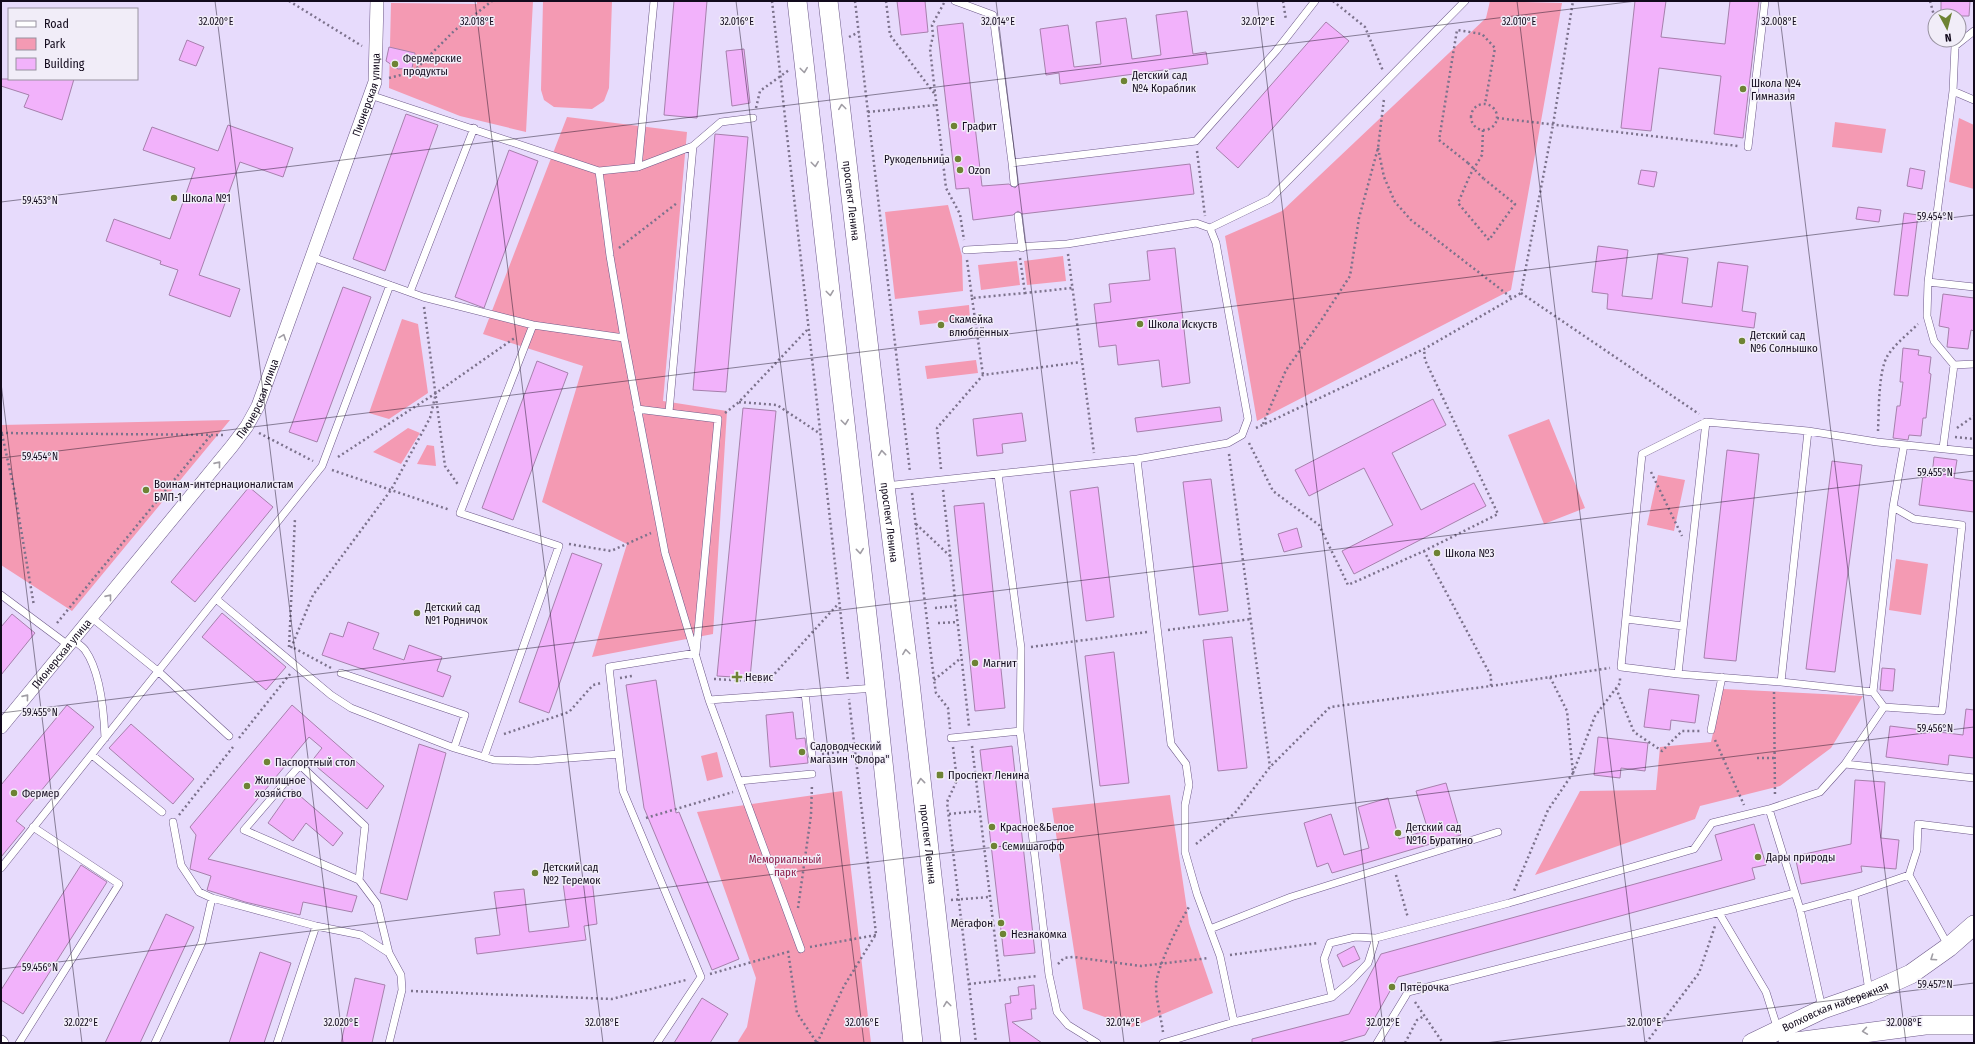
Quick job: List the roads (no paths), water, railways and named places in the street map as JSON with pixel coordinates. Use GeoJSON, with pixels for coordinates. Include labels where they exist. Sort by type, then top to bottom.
{"type":"FeatureCollection","features":[{"type":"Feature","properties":{"kind":"main road"},"geometry":{"type":"LineString","coordinates":[[797,1],[875,688],[913,1043]]}},
{"type":"Feature","properties":{"kind":"main road","name":"проспект Ленина"},"geometry":{"type":"LineString","coordinates":[[828,1],[885,486],[909,674],[951,1043]]}},
{"type":"Feature","properties":{"kind":"main road","name":"Волховская набережная"},"geometry":{"type":"LineString","coordinates":[[1752,1043],[1783,1036],[1822,1009],[1869,993],[1911,974],[1949,947],[1974,925]]}},
{"type":"Feature","properties":{"kind":"main road"},"geometry":{"type":"LineString","coordinates":[[1783,1036],[1925,1024],[1974,1025]]}},
{"type":"Feature","properties":{"kind":"street","name":"Пионерская улица"},"geometry":{"type":"LineString","coordinates":[[1,727],[92,618],[244,430],[258,406],[375,82],[377,1]]}},
{"type":"Feature","properties":{"kind":"lane"},"geometry":{"type":"LineString","coordinates":[[638,167],[654,1]]}},
{"type":"Feature","properties":{"kind":"lane"},"geometry":{"type":"LineString","coordinates":[[955,1],[993,15],[1014,183]]}},
{"type":"Feature","properties":{"kind":"lane"},"geometry":{"type":"LineString","coordinates":[[1012,163],[1196,141],[1276,51],[1315,1]]}},
{"type":"Feature","properties":{"kind":"lane"},"geometry":{"type":"LineString","coordinates":[[966,250],[1021,248],[1067,244],[1196,223],[1210,228],[1270,200],[1386,79],[1464,1]]}},
{"type":"Feature","properties":{"kind":"lane"},"geometry":{"type":"LineString","coordinates":[[1748,147],[1765,1]]}},
{"type":"Feature","properties":{"kind":"lane"},"geometry":{"type":"LineString","coordinates":[[1943,448],[1954,365],[1934,341],[1927,316],[1928,282],[1953,91],[1955,46],[1974,31]]}},
{"type":"Feature","properties":{"kind":"lane"},"geometry":{"type":"LineString","coordinates":[[1953,91],[1974,100]]}},
{"type":"Feature","properties":{"kind":"lane"},"geometry":{"type":"LineString","coordinates":[[370,95],[474,128],[599,171],[638,167],[692,146],[721,122],[753,118]]}},
{"type":"Feature","properties":{"kind":"lane"},"geometry":{"type":"LineString","coordinates":[[410,292],[474,128]]}},
{"type":"Feature","properties":{"kind":"lane"},"geometry":{"type":"LineString","coordinates":[[669,412],[692,146]]}},
{"type":"Feature","properties":{"kind":"lane"},"geometry":{"type":"LineString","coordinates":[[599,171],[610,256],[624,338],[666,553],[704,678],[709,700],[801,949]]}},
{"type":"Feature","properties":{"kind":"lane"},"geometry":{"type":"LineString","coordinates":[[1018,216],[1021,248]]}},
{"type":"Feature","properties":{"kind":"lane"},"geometry":{"type":"LineString","coordinates":[[885,486],[1137,459],[1228,443],[1242,435],[1248,419],[1216,243],[1210,228]]}},
{"type":"Feature","properties":{"kind":"lane"},"geometry":{"type":"LineString","coordinates":[[312,257],[423,297],[533,325],[624,338]]}},
{"type":"Feature","properties":{"kind":"lane"},"geometry":{"type":"LineString","coordinates":[[1928,282],[1974,287]]}},
{"type":"Feature","properties":{"kind":"lane"},"geometry":{"type":"LineString","coordinates":[[1,868],[322,466],[390,285]]}},
{"type":"Feature","properties":{"kind":"lane"},"geometry":{"type":"LineString","coordinates":[[484,757],[559,546],[460,513],[533,325]]}},
{"type":"Feature","properties":{"kind":"lane"},"geometry":{"type":"LineString","coordinates":[[1954,365],[1974,364]]}},
{"type":"Feature","properties":{"kind":"lane"},"geometry":{"type":"LineString","coordinates":[[637,409],[718,419],[696,653]]}},
{"type":"Feature","properties":{"kind":"lane"},"geometry":{"type":"LineString","coordinates":[[1678,674],[1682,626],[1706,422]]}},
{"type":"Feature","properties":{"kind":"lane"},"geometry":{"type":"LineString","coordinates":[[1873,692],[1781,682],[1678,674],[1620,667],[1642,454],[1706,422],[1808,432],[1877,442],[1974,452]]}},
{"type":"Feature","properties":{"kind":"lane"},"geometry":{"type":"LineString","coordinates":[[1781,682],[1808,432]]}},
{"type":"Feature","properties":{"kind":"lane"},"geometry":{"type":"LineString","coordinates":[[1893,507],[1914,519],[1962,525],[1942,711],[1884,707],[1873,692],[1893,507],[1904,445]]}},
{"type":"Feature","properties":{"kind":"lane"},"geometry":{"type":"LineString","coordinates":[[1137,459],[1171,744],[1186,764],[1189,785],[1185,805],[1185,852],[1197,894],[1220,956],[1234,1022]]}},
{"type":"Feature","properties":{"kind":"lane"},"geometry":{"type":"LineString","coordinates":[[998,474],[1021,648],[1020,731],[1049,975],[1056,1012],[1068,1024],[1097,1043]]}},
{"type":"Feature","properties":{"kind":"lane"},"geometry":{"type":"LineString","coordinates":[[1,595],[50,631],[70,643],[84,649],[90,659],[98,685],[104,711],[105,738]]}},
{"type":"Feature","properties":{"kind":"lane"},"geometry":{"type":"LineString","coordinates":[[216,599],[331,695],[351,708],[454,748],[494,760],[532,761],[619,754]]}},
{"type":"Feature","properties":{"kind":"lane"},"geometry":{"type":"LineString","coordinates":[[92,618],[159,672],[229,736]]}},
{"type":"Feature","properties":{"kind":"lane"},"geometry":{"type":"LineString","coordinates":[[1626,619],[1682,626]]}},
{"type":"Feature","properties":{"kind":"lane"},"geometry":{"type":"LineString","coordinates":[[657,1043],[701,976],[623,791],[609,667],[696,653]]}},
{"type":"Feature","properties":{"kind":"lane"},"geometry":{"type":"LineString","coordinates":[[341,673],[465,715],[454,748]]}},
{"type":"Feature","properties":{"kind":"lane"},"geometry":{"type":"LineString","coordinates":[[1711,730],[1722,677]]}},
{"type":"Feature","properties":{"kind":"lane"},"geometry":{"type":"LineString","coordinates":[[709,700],[875,688]]}},
{"type":"Feature","properties":{"kind":"lane"},"geometry":{"type":"LineString","coordinates":[[805,693],[812,754]]}},
{"type":"Feature","properties":{"kind":"lane"},"geometry":{"type":"LineString","coordinates":[[1332,997],[1324,959],[1330,943],[1355,937],[1376,938],[1509,903],[1694,849],[1712,823],[1772,808],[1820,792],[1845,764],[1884,707]]}},
{"type":"Feature","properties":{"kind":"lane"},"geometry":{"type":"LineString","coordinates":[[951,738],[1020,731]]}},
{"type":"Feature","properties":{"kind":"lane"},"geometry":{"type":"LineString","coordinates":[[92,755],[162,812]]}},
{"type":"Feature","properties":{"kind":"lane"},"geometry":{"type":"LineString","coordinates":[[1845,764],[1974,778]]}},
{"type":"Feature","properties":{"kind":"lane"},"geometry":{"type":"LineString","coordinates":[[359,880],[365,826],[300,765],[244,830],[359,880],[377,904],[389,953],[401,975],[402,990],[389,1043]]}},
{"type":"Feature","properties":{"kind":"lane"},"geometry":{"type":"LineString","coordinates":[[739,781],[812,774]]}},
{"type":"Feature","properties":{"kind":"lane"},"geometry":{"type":"LineString","coordinates":[[1772,808],[1800,909],[1822,1009]]}},
{"type":"Feature","properties":{"kind":"lane"},"geometry":{"type":"LineString","coordinates":[[173,822],[181,865],[199,892],[212,898],[316,926],[361,935],[389,953]]}},
{"type":"Feature","properties":{"kind":"lane"},"geometry":{"type":"LineString","coordinates":[[1949,947],[1909,875],[1917,850],[1918,824],[1974,831]]}},
{"type":"Feature","properties":{"kind":"lane"},"geometry":{"type":"LineString","coordinates":[[19,1043],[119,884],[33,827]]}},
{"type":"Feature","properties":{"kind":"lane"},"geometry":{"type":"LineString","coordinates":[[1210,929],[1291,897],[1498,832]]}},
{"type":"Feature","properties":{"kind":"lane"},"geometry":{"type":"LineString","coordinates":[[1800,909],[1854,894],[1909,875]]}},
{"type":"Feature","properties":{"kind":"lane"},"geometry":{"type":"LineString","coordinates":[[1377,1043],[1408,992],[1795,893]]}},
{"type":"Feature","properties":{"kind":"lane"},"geometry":{"type":"LineString","coordinates":[[1854,894],[1869,993]]}},
{"type":"Feature","properties":{"kind":"lane"},"geometry":{"type":"LineString","coordinates":[[155,1043],[202,942],[212,898]]}},
{"type":"Feature","properties":{"kind":"lane"},"geometry":{"type":"LineString","coordinates":[[1719,913],[1766,992],[1783,1036]]}},
{"type":"Feature","properties":{"kind":"lane"},"geometry":{"type":"LineString","coordinates":[[277,1043],[316,926]]}},
{"type":"Feature","properties":{"kind":"lane"},"geometry":{"type":"LineString","coordinates":[[1164,1043],[1234,1022],[1332,997],[1351,981],[1368,963],[1376,938]]}},
{"type":"Feature","properties":{"kind":"place","name":"Фермерские продукты"},"geometry":{"type":"Point","coordinates":[395,64]}},
{"type":"Feature","properties":{"kind":"place","name":"Детский сад №4 Кораблик"},"geometry":{"type":"Point","coordinates":[1124,81]}},
{"type":"Feature","properties":{"kind":"place","name":"Школа №4 Гимназия"},"geometry":{"type":"Point","coordinates":[1743,89]}},
{"type":"Feature","properties":{"kind":"place","name":"Графит"},"geometry":{"type":"Point","coordinates":[954,126]}},
{"type":"Feature","properties":{"kind":"place","name":"Рукодельница"},"geometry":{"type":"Point","coordinates":[958,159]}},
{"type":"Feature","properties":{"kind":"place","name":"Ozon"},"geometry":{"type":"Point","coordinates":[960,170]}},
{"type":"Feature","properties":{"kind":"place","name":"Школа №1"},"geometry":{"type":"Point","coordinates":[174,198]}},
{"type":"Feature","properties":{"kind":"place","name":"Школа Искуств"},"geometry":{"type":"Point","coordinates":[1140,324]}},
{"type":"Feature","properties":{"kind":"place","name":"Скамейка влюблённых"},"geometry":{"type":"Point","coordinates":[941,325]}},
{"type":"Feature","properties":{"kind":"place","name":"Детский сад №6 Солнышко"},"geometry":{"type":"Point","coordinates":[1742,341]}},
{"type":"Feature","properties":{"kind":"place","name":"Воинам-интернационалистам БМП-1"},"geometry":{"type":"Point","coordinates":[146,490]}},
{"type":"Feature","properties":{"kind":"place","name":"Школа №3"},"geometry":{"type":"Point","coordinates":[1437,553]}},
{"type":"Feature","properties":{"kind":"place","name":"Детский сад №1 Родничок"},"geometry":{"type":"Point","coordinates":[417,613]}},
{"type":"Feature","properties":{"kind":"place","name":"Магнит"},"geometry":{"type":"Point","coordinates":[975,663]}},
{"type":"Feature","properties":{"kind":"place","name":"Невис"},"geometry":{"type":"Point","coordinates":[737,677]}},
{"type":"Feature","properties":{"kind":"place","name":"Садоводческий магазин \"Флора\""},"geometry":{"type":"Point","coordinates":[802,752]}},
{"type":"Feature","properties":{"kind":"place","name":"Паспортный стол"},"geometry":{"type":"Point","coordinates":[267,762]}},
{"type":"Feature","properties":{"kind":"place","name":"Проспект Ленина"},"geometry":{"type":"Point","coordinates":[940,775]}},
{"type":"Feature","properties":{"kind":"place","name":"Жилищное хозяйство"},"geometry":{"type":"Point","coordinates":[247,786]}},
{"type":"Feature","properties":{"kind":"place","name":"Фермер"},"geometry":{"type":"Point","coordinates":[14,793]}},
{"type":"Feature","properties":{"kind":"place","name":"Красное&Белое"},"geometry":{"type":"Point","coordinates":[992,827]}},
{"type":"Feature","properties":{"kind":"place","name":"Детский сад №16 Буратино"},"geometry":{"type":"Point","coordinates":[1398,833]}},
{"type":"Feature","properties":{"kind":"place","name":"Семишагофф"},"geometry":{"type":"Point","coordinates":[994,846]}},
{"type":"Feature","properties":{"kind":"place","name":"Дары природы"},"geometry":{"type":"Point","coordinates":[1758,857]}},
{"type":"Feature","properties":{"kind":"place","name":"Детский сад №2 Теремок"},"geometry":{"type":"Point","coordinates":[535,873]}},
{"type":"Feature","properties":{"kind":"place","name":"Мегафон"},"geometry":{"type":"Point","coordinates":[1001,923]}},
{"type":"Feature","properties":{"kind":"place","name":"Незнакомка"},"geometry":{"type":"Point","coordinates":[1003,934]}},
{"type":"Feature","properties":{"kind":"place","name":"Пятёрочка"},"geometry":{"type":"Point","coordinates":[1392,987]}},
{"type":"Feature","properties":{"kind":"park label","name":"Мемориальный парк"},"geometry":{"type":"Point","coordinates":[785,865]}}]}
